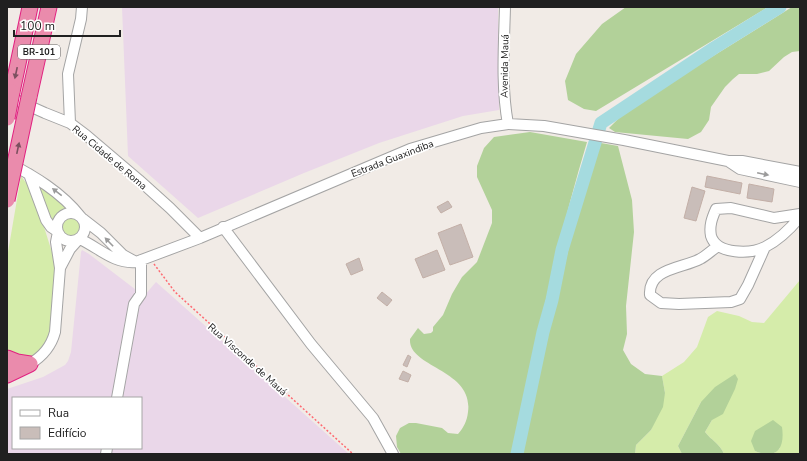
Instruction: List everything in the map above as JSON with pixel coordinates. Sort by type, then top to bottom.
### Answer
[{"type":"highway","name":"BR-101","points":[[7,118],[10,94],[30,7]]},
{"type":"highway","name":"BR-101","points":[[7,200],[49,7]]},
{"type":"highway","points":[[7,358],[17,362],[30,364]]},
{"type":"highway","points":[[7,375],[30,364]]},
{"type":"street","points":[[70,123],[68,74],[81,19],[82,7]]},
{"type":"street","name":"Avenida Mauá","points":[[505,7],[504,91],[508,124]]},
{"type":"street","name":"Rua Cidade de Roma","points":[[10,94],[70,123],[86,135],[170,208],[200,238]]},
{"type":"street","name":"Estrada Guaxindiba","points":[[142,260],[200,238],[410,149],[480,128],[508,124],[544,126],[603,136],[728,161],[742,160],[800,172]]},
{"type":"street","name":"Estrada Guaxindiba","points":[[728,161],[740,169],[800,182]]},
{"type":"street","points":[[7,162],[42,182],[61,196],[81,217],[123,255],[142,260]]},
{"type":"street","points":[[29,174],[46,220],[64,240],[69,242],[79,240],[93,245],[118,260],[127,263],[142,260]]},
{"type":"street","points":[[731,208],[774,218],[800,216],[789,231],[765,247],[743,252],[718,246],[713,240],[710,225],[716,209],[731,208]]},
{"type":"street","points":[[30,364],[46,352],[53,339],[56,326],[60,268],[56,242],[58,222],[63,215],[72,213],[81,217],[86,228],[79,240],[70,249],[60,268]]},
{"type":"street","points":[[223,227],[311,344],[373,418],[394,454]]},
{"type":"street","points":[[718,246],[700,259],[671,269],[655,278],[650,289],[650,295],[661,303],[679,304],[731,302],[740,299],[765,247]]},
{"type":"street","points":[[117,397],[134,304],[141,294],[142,260]]},
{"type":"path","name":"Rua Visconde de Mauá","points":[[142,260],[175,292],[353,454]]},
{"type":"shaded area","points":[[122,7],[498,7],[499,110],[463,116],[379,143],[198,218],[128,156]]},
{"type":"shaded area","points":[[82,250],[144,296],[156,282],[349,454],[7,454],[7,389],[43,377],[65,365],[71,352]]},
{"type":"green space","points":[[626,7],[768,7],[596,111],[584,109],[568,100],[565,81],[576,54],[602,24]]},
{"type":"green space","points":[[792,7],[800,7],[800,51],[792,52],[784,57],[769,71],[757,74],[739,74],[725,87],[711,107],[709,120],[701,132],[688,139],[615,132],[609,128],[623,112]]},
{"type":"green space","points":[[530,132],[587,142],[565,219],[512,454],[401,454],[397,447],[396,436],[400,428],[409,423],[442,428],[448,433],[458,434],[464,426],[468,412],[467,398],[461,387],[452,378],[419,357],[412,349],[410,339],[418,328],[424,334],[431,333],[433,331],[433,327],[443,315],[452,294],[462,277],[477,262],[492,223],[492,210],[477,177],[477,166],[484,148],[494,137]]},
{"type":"green space","points":[[601,143],[618,146],[632,200],[634,232],[626,306],[627,334],[623,350],[631,364],[645,374],[662,376],[665,393],[663,407],[651,430],[636,445],[635,454],[520,454],[547,335],[576,219]]},
{"type":"green space","points":[[21,176],[33,192],[56,265],[49,339],[41,350],[32,357],[20,357],[7,351],[7,258]]},
{"type":"green space","points":[[38,183],[71,208],[60,212],[52,221]]},
{"type":"green space","points":[[71,216],[79,220],[83,228],[79,236],[71,240],[63,236],[59,228],[63,220]]},
{"type":"green space","points":[[800,280],[800,454],[773,454],[780,448],[755,451],[763,454],[724,454],[705,432],[712,420],[701,402],[678,446],[682,454],[635,454],[636,445],[651,430],[665,393],[662,376],[684,362],[697,347],[708,317],[717,311],[739,316],[752,322],[764,323]]},
{"type":"green space","points":[[735,374],[738,379],[735,389],[723,414],[712,420],[705,432],[720,447],[724,454],[682,454],[678,446],[701,402],[715,387]]},
{"type":"green space","points":[[773,420],[782,427],[783,434],[781,446],[774,453],[769,454],[755,451],[751,441],[755,431]]},
{"type":"building","points":[[707,176],[742,183],[740,194],[705,187]]},
{"type":"building","points":[[749,184],[774,189],[772,202],[747,198]]},
{"type":"building","points":[[692,187],[705,191],[696,221],[684,218]]},
{"type":"building","points":[[448,201],[452,207],[441,213],[437,207]]},
{"type":"building","points":[[461,224],[473,257],[450,265],[438,233]]},
{"type":"building","points":[[437,250],[445,270],[423,278],[415,259]]},
{"type":"building","points":[[359,258],[363,270],[351,275],[346,264]]},
{"type":"building","points":[[382,292],[392,300],[387,306],[377,298]]},
{"type":"building","points":[[408,355],[411,357],[407,367],[403,365]]},
{"type":"building","points":[[403,371],[411,375],[408,382],[399,379]]},
{"type":"waterway","points":[[517,454],[562,250],[601,123],[714,48],[780,7]]}]
